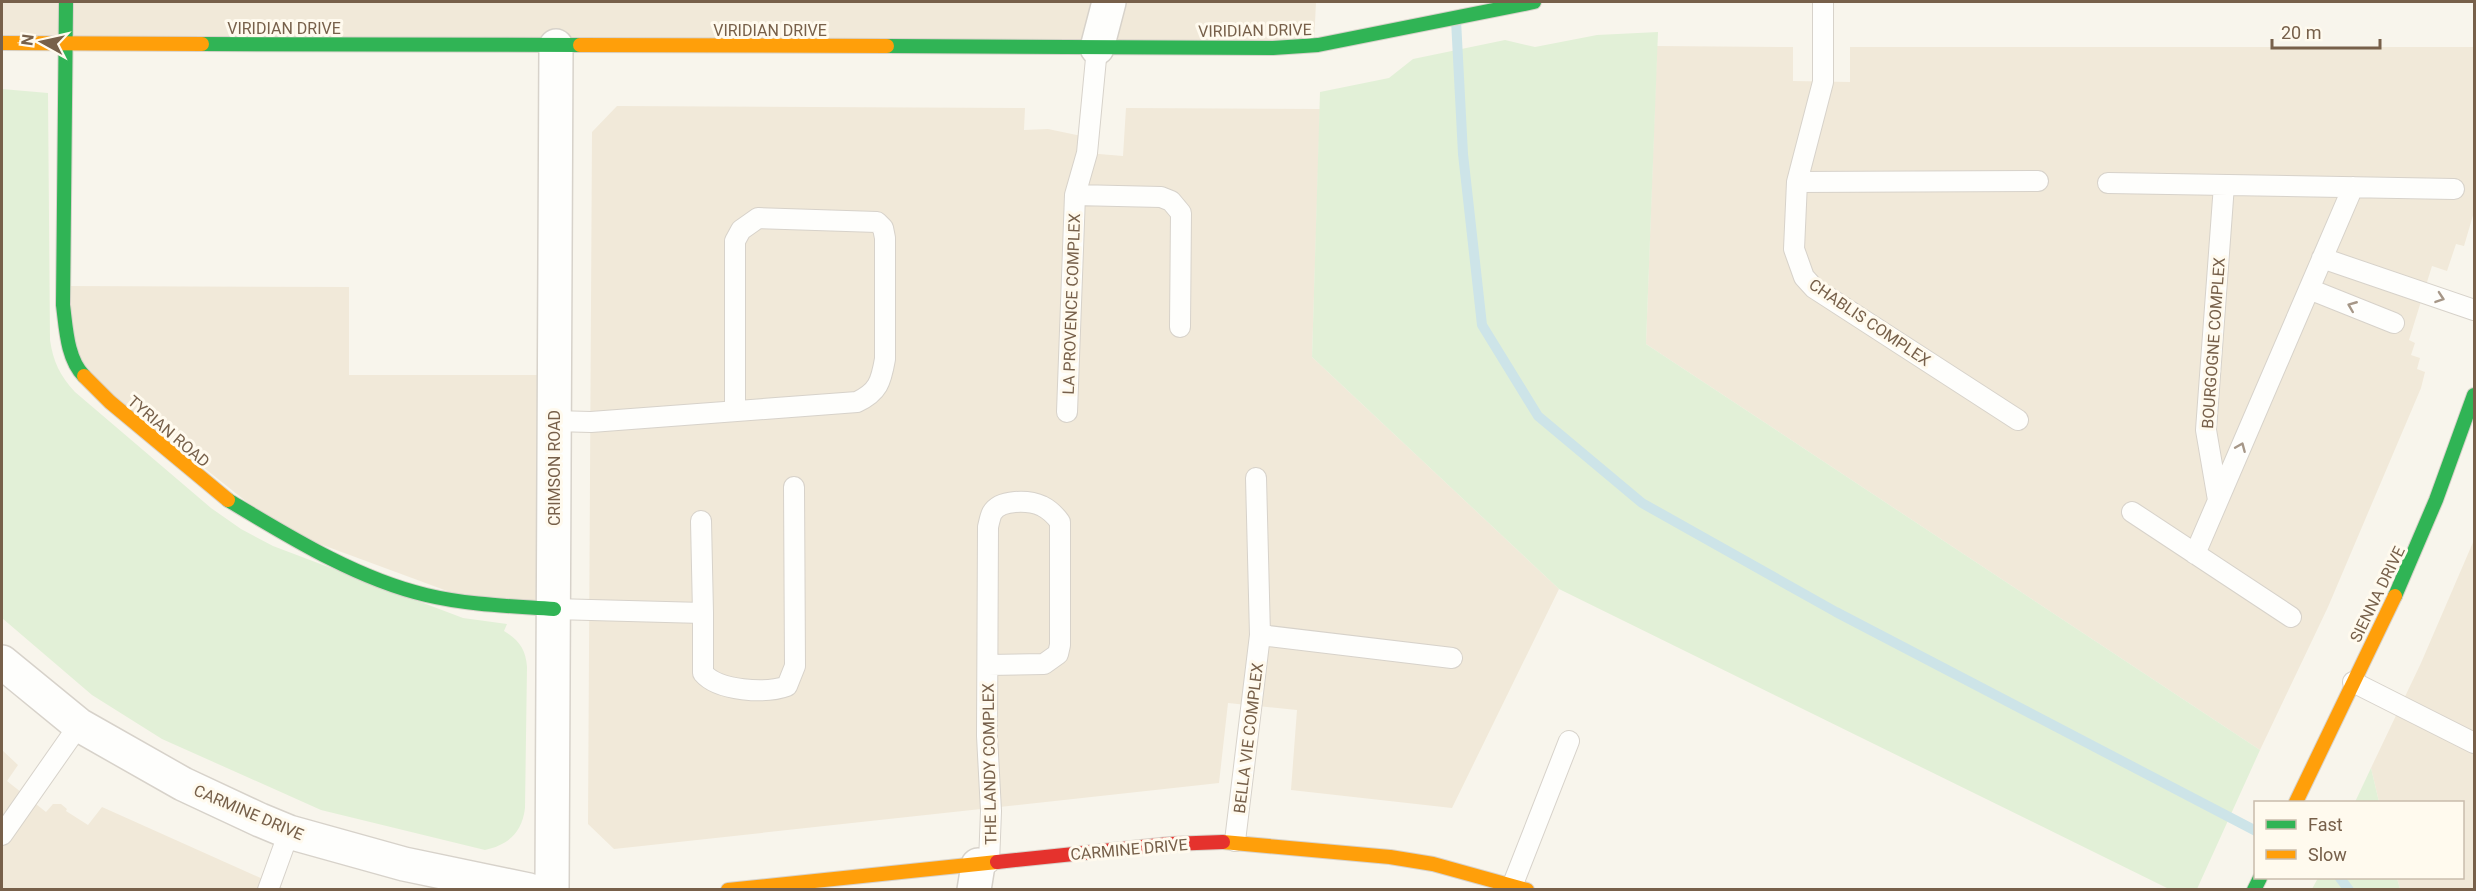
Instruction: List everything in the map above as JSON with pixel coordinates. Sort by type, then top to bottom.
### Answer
[{"type":"street","name":"TYRIAN ROAD","points":[[66,2],[63,305],[67,341],[79,371],[110,402],[222,497],[281,532],[365,574],[424,595],[486,605],[554,609]]},
{"type":"street","points":[[1097,48],[1109,2]]},
{"type":"street","name":"VIRIDIAN DRIVE","points":[[2,43],[1295,47],[1318,45],[1414,27],[1534,2]]},
{"type":"street","name":"CRIMSON ROAD","points":[[552,890],[556,46]]},
{"type":"street","name":"SIENNA DRIVE","points":[[2298,799],[2419,546],[2455,457],[2475,395]]},
{"type":"street","name":"CARMINE DRIVE","points":[[2,662],[80,725],[183,783],[289,832],[404,864],[529,890]]},
{"type":"street","name":"CARMINE DRIVE","points":[[728,890],[980,872],[1170,844],[1235,841],[1390,857],[1433,864],[1520,887]]},
{"type":"lane","name":"CHABLIS COMPLEX","points":[[1823,2],[1823,82],[1797,182],[1794,249],[1804,277],[1814,288],[2018,420]]},
{"type":"lane","name":"LA PROVENCE COMPLEX","points":[[1067,412],[1075,195],[1087,153],[1097,48]]},
{"type":"lane","points":[[1797,182],[2038,181]]},
{"type":"lane","points":[[2108,183],[2454,189]]},
{"type":"lane","name":"BOURGOGNE COMPLEX","points":[[2218,500],[2209,454],[2207,420],[2224,185]]},
{"type":"lane","points":[[2195,554],[2353,187]]},
{"type":"lane","name":"LA PROVENCE COMPLEX","points":[[1075,195],[1161,197],[1177,206],[1181,213],[1180,327]]},
{"type":"lane","points":[[554,421],[591,422],[857,402],[872,394],[882,377],[885,359],[885,238],[883,228],[877,222],[758,218],[741,230],[735,241],[735,410]]},
{"type":"lane","points":[[2322,258],[2475,310]]},
{"type":"lane","points":[[2309,289],[2394,323]]},
{"type":"lane","name":"BELLA VIE COMPLEX","points":[[1235,841],[1260,634],[1256,478]]},
{"type":"lane","points":[[701,521],[703,673],[708,679],[724,687],[777,690],[787,686],[795,666],[794,487]]},
{"type":"lane","name":"THE LANDY COMPLEX","points":[[980,872],[991,811],[987,736],[988,527],[992,513],[1009,502],[1040,504],[1052,512],[1060,522],[1060,645],[1058,654],[1044,664],[988,665]]},
{"type":"lane","points":[[2132,512],[2291,617]]},
{"type":"lane","points":[[554,609],[703,613]]},
{"type":"lane","points":[[1260,634],[1452,658]]},
{"type":"lane","points":[[2353,682],[2475,743]]},
{"type":"lane","points":[[2,835],[80,725]]},
{"type":"lane","points":[[1520,887],[1569,741]]},
{"type":"lane","points":[[268,890],[289,832]]},
{"type":"shaded area","points":[[2,2],[1316,2],[1314,44],[2,41]]},
{"type":"shaded area","points":[[1657,46],[1793,47],[1793,81],[1850,82],[1850,47],[2474,47],[2474,212],[2464,246],[2456,244],[2447,271],[2432,266],[2409,340],[2415,343],[2411,355],[2420,358],[2417,369],[2425,372],[2421,388],[2328,607],[2260,750],[1646,344]]},
{"type":"shaded area","points":[[617,106],[1025,108],[1024,130],[1048,129],[1091,138],[1087,153],[1123,156],[1126,108],[1320,109],[1312,357],[1559,589],[1452,808],[1291,790],[1297,710],[1228,703],[1219,783],[614,849],[588,824],[592,132]]},
{"type":"shaded area","points":[[65,286],[349,287],[349,375],[553,375],[552,607],[477,602],[282,530],[81,370]]},
{"type":"shaded area","points":[[2474,540],[2474,889],[2400,889],[2397,879],[2464,879],[2464,801],[2379,801],[2371,768],[2421,663]]},
{"type":"shaded area","points":[[2,750],[18,765],[7,781],[46,812],[53,804],[61,804],[67,809],[66,811],[88,825],[102,807],[285,889],[2,889]]},
{"type":"green space","points":[[1658,32],[1646,344],[2260,750],[2197,889],[2169,889],[1559,589],[1312,357],[1320,92],[1389,78],[1413,59],[1505,40],[1535,47],[1597,35]]},
{"type":"green space","points":[[2,89],[48,93],[50,340],[58,368],[75,392],[211,508],[241,529],[273,546],[463,618],[507,624],[504,631],[521,646],[527,667],[525,808],[517,831],[501,845],[485,850],[321,810],[162,739],[92,695],[2,618]]},
{"type":"green space","points":[[2371,768],[2379,801],[2355,801]]},
{"type":"green space","points":[[2317,879],[2397,879],[2400,889],[2312,889]]},
{"type":"waterway","points":[[1456,20],[1463,154],[1482,325],[1538,416],[1642,503],[1836,612],[2254,830]]},
{"type":"waterway","points":[[2341,879],[2349,890]]},
{"type":"traffic: fast","points":[[66,2],[63,305],[71,352],[78,369],[84,376]]},
{"type":"traffic: fast","points":[[887,46],[1273,48],[1318,45],[1534,2]]},
{"type":"traffic: fast","points":[[202,44],[580,45]]},
{"type":"traffic: fast","points":[[2395,596],[2436,500],[2474,395]]},
{"type":"traffic: fast","points":[[228,500],[324,555],[400,588],[458,601],[554,609]]},
{"type":"traffic: fast","points":[[2254,890],[2260,879]]},
{"type":"traffic: slow","points":[[2,43],[202,44]]},
{"type":"traffic: slow","points":[[580,45],[887,46]]},
{"type":"traffic: slow","points":[[84,376],[110,402],[228,500]]},
{"type":"traffic: slow","points":[[2296,801],[2395,596]]},
{"type":"traffic: slow","points":[[1223,842],[1390,857],[1433,864],[1527,890]]},
{"type":"traffic: slow","points":[[728,890],[997,862]]},
{"type":"traffic: jam","points":[[997,862],[1170,844],[1223,842]]}]
